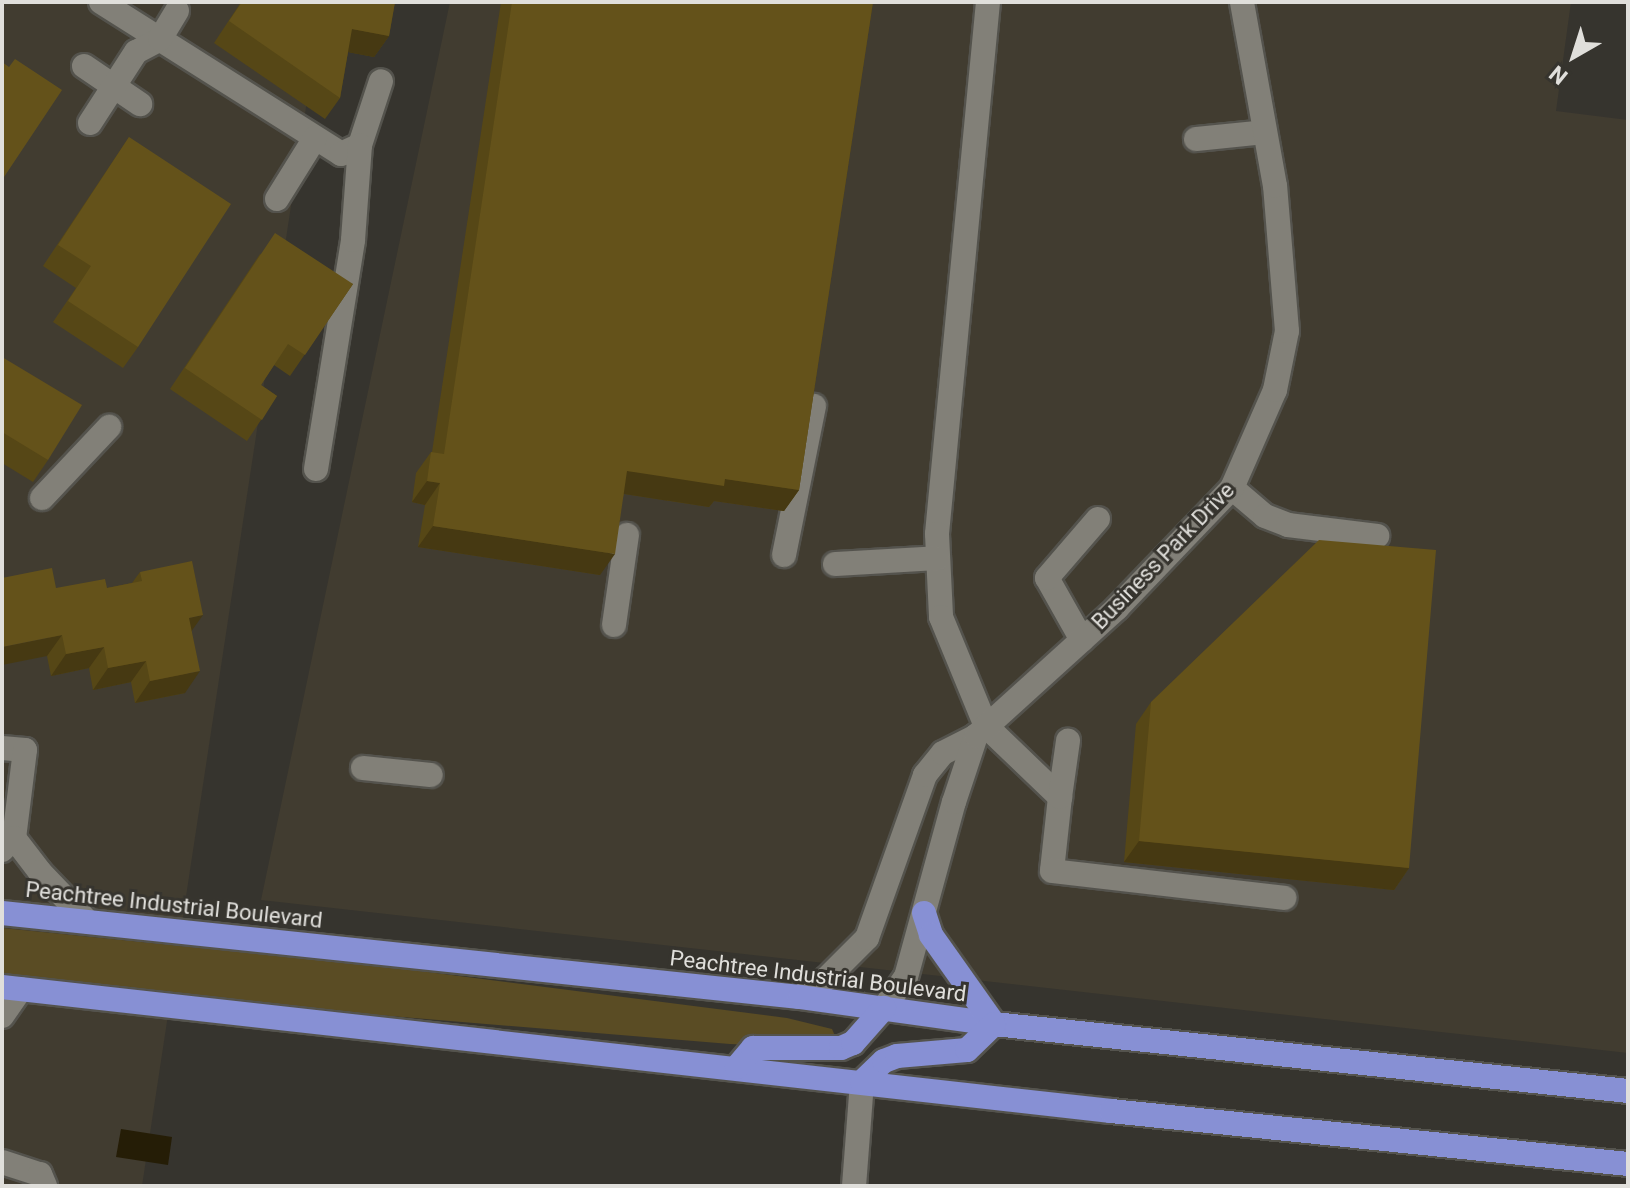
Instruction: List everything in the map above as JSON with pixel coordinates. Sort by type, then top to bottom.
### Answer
[{"type":"highway","name":"Peachtree Industrial Boulevard","points":[[2,913],[800,997],[994,1024],[1628,1091]]},
{"type":"highway","points":[[862,1082],[884,1061],[897,1056],[967,1050],[994,1024],[931,935],[924,913]]},
{"type":"highway","points":[[12,988],[1628,1164]]},
{"type":"highway","points":[[737,1067],[753,1048],[841,1048],[853,1043],[884,1008]]},
{"type":"street","points":[[988,2],[937,534],[941,617],[981,731],[1060,797]]},
{"type":"street","name":"Business Park Drive","points":[[884,1008],[906,977],[954,802],[981,731],[1117,608],[1232,488],[1275,390],[1287,331],[1275,186],[1242,2]]},
{"type":"street","points":[[113,5],[160,39],[341,154],[360,145]]},
{"type":"street","points":[[90,123],[136,52],[160,39],[177,11]]},
{"type":"street","points":[[84,66],[140,104]]},
{"type":"street","points":[[316,469],[353,240],[360,145],[381,81]]},
{"type":"street","points":[[1196,139],[1265,132]]},
{"type":"street","points":[[277,199],[315,138]]},
{"type":"street","points":[[784,555],[814,406]]},
{"type":"street","points":[[42,498],[109,427]]},
{"type":"street","points":[[1232,488],[1265,516],[1288,525],[1377,536]]},
{"type":"street","points":[[1082,640],[1047,578],[1098,519]]},
{"type":"street","points":[[614,625],[627,535]]},
{"type":"street","points":[[835,564],[938,558]]},
{"type":"street","points":[[800,997],[826,979],[867,938],[925,775],[943,753],[981,731]]},
{"type":"street","points":[[1068,741],[1052,871],[1284,898]]},
{"type":"street","points":[[2,748],[25,750],[8,844],[88,922]]},
{"type":"street","points":[[363,768],[431,775]]},
{"type":"street","points":[[2,1016],[12,988]]},
{"type":"street","points":[[854,1186],[862,1082]]},
{"type":"street","points":[[2,1162],[40,1174],[45,1186]]},
{"type":"shaded area","points":[[2,2],[322,2],[142,1186],[2,1186]]},
{"type":"shaded area","points":[[450,2],[1571,2],[1556,111],[1628,120],[1628,1053],[261,900]]},
{"type":"shaded area","points":[[2,928],[381,966],[787,1018],[832,1029],[836,1038],[819,1048],[730,1044],[329,1011],[2,974]]},
{"type":"shaded area","points":[[121,1129],[172,1137],[168,1165],[116,1157]]},
{"type":"building","points":[[242,2],[395,2],[389,36],[352,29],[340,98],[229,21]]},
{"type":"building","points":[[512,2],[873,2],[799,490],[725,479],[724,486],[627,471],[615,554],[433,526],[440,483],[427,481],[431,452],[444,454]]},
{"type":"building","points":[[15,59],[62,90],[2,180],[2,62],[9,67]]},
{"type":"building","points":[[129,137],[231,204],[138,347],[68,301],[91,266],[58,245]]},
{"type":"building","points":[[275,233],[353,284],[305,355],[288,344],[261,385],[277,396],[262,420],[185,368]]},
{"type":"building","points":[[2,357],[82,405],[48,460],[2,432]]},
{"type":"building","points":[[1319,540],[1436,550],[1409,868],[1139,841],[1151,702]]},
{"type":"building","points":[[192,561],[203,615],[189,618],[200,671],[150,681],[146,661],[108,668],[104,647],[66,654],[62,635],[2,647],[2,578],[52,568],[56,588],[105,579],[107,588],[142,581],[140,572]]}]
